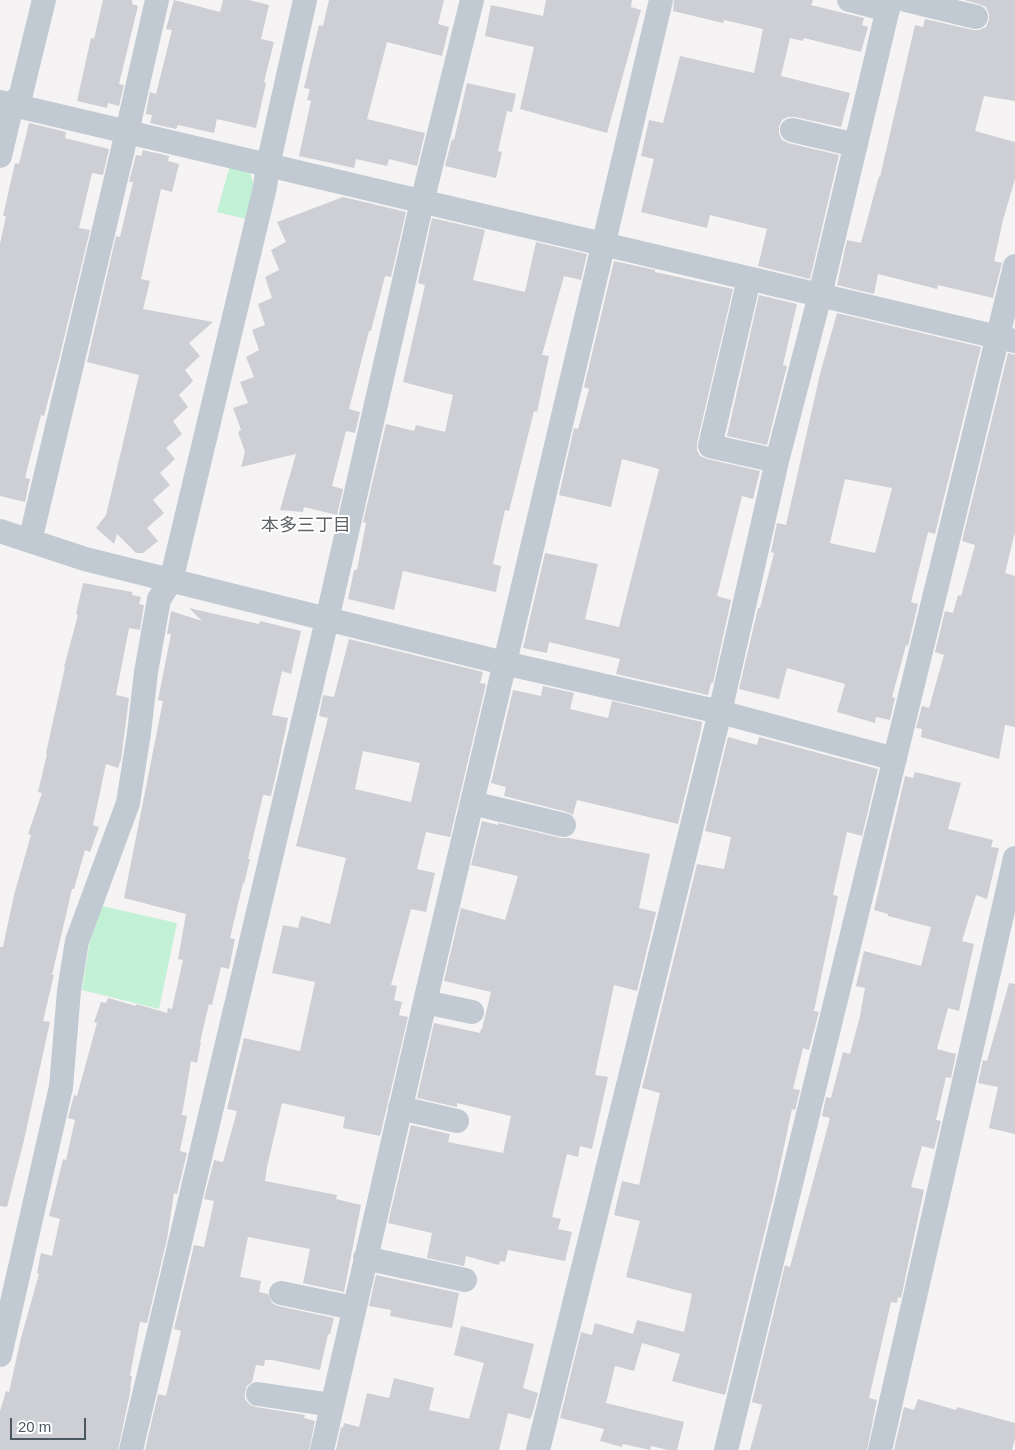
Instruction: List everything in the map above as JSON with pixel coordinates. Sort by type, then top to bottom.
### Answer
[{"type":"street","points":[[0,156],[6,104],[21,94],[44,0]]},
{"type":"street","points":[[30,541],[157,0]]},
{"type":"street","points":[[0,1355],[61,1086],[69,991],[77,941],[128,803],[158,600],[171,580],[265,187],[268,165],[305,0]]},
{"type":"street","points":[[131,1450],[327,620],[422,202],[472,0]]},
{"type":"street","points":[[322,1450],[353,1308],[661,0]]},
{"type":"street","points":[[849,0],[895,3],[976,17]]},
{"type":"street","points":[[538,1450],[720,712],[778,461],[856,145],[895,3]]},
{"type":"street","points":[[6,104],[1006,339]]},
{"type":"street","points":[[792,130],[856,145]]},
{"type":"street","points":[[726,1450],[895,759],[1006,339],[1015,266]]},
{"type":"street","points":[[749,279],[710,446],[778,461]]},
{"type":"street","points":[[0,531],[85,559],[504,663],[720,712],[895,759]]},
{"type":"street","points":[[472,803],[564,825]]},
{"type":"street","points":[[880,1450],[1015,858]]},
{"type":"street","points":[[425,1002],[472,1012]]},
{"type":"street","points":[[400,1108],[457,1121]]},
{"type":"street","points":[[365,1258],[465,1280]]},
{"type":"street","points":[[281,1293],[353,1308]]},
{"type":"street","points":[[258,1394],[332,1405]]},
{"type":"green space","points":[[230,165],[249,169],[254,185],[246,219],[217,212]]},
{"type":"green space","points":[[102,906],[177,923],[159,1009],[82,990],[90,940]]},
{"type":"building","points":[[103,0],[132,0],[132,4],[138,6],[119,84],[124,85],[119,106],[108,103],[107,108],[77,101],[91,38],[94,39]]},
{"type":"building","points":[[174,0],[220,12],[223,0],[249,0],[269,5],[261,39],[274,42],[264,82],[266,83],[256,128],[217,119],[214,133],[178,125],[176,129],[150,123],[152,115],[146,114],[146,112],[150,92],[156,94],[172,30],[166,29]]},
{"type":"building","points":[[329,0],[444,0],[438,24],[449,27],[442,56],[387,42],[367,119],[425,133],[417,166],[389,159],[387,166],[356,159],[354,168],[299,156],[311,101],[307,100],[310,89],[304,88],[319,25],[323,26]]},
{"type":"building","points":[[546,0],[632,0],[631,7],[641,10],[607,133],[520,109],[534,47],[485,36],[491,5],[543,16]]},
{"type":"building","points":[[674,0],[813,0],[811,5],[864,18],[862,25],[868,27],[861,52],[804,38],[803,41],[790,38],[781,76],[850,93],[841,127],[788,117],[782,120],[779,127],[779,134],[782,140],[788,143],[839,155],[810,279],[758,266],[767,229],[710,215],[707,228],[641,212],[654,159],[641,156],[649,120],[663,123],[680,56],[754,73],[763,29],[724,20],[723,23],[673,11]]},
{"type":"building","points":[[964,0],[1015,0],[1015,101],[984,96],[975,131],[1015,142],[1015,179],[994,261],[1002,263],[993,298],[938,285],[937,289],[878,274],[874,294],[837,285],[847,240],[861,243],[880,177],[915,25],[923,27],[925,19],[973,30],[986,27],[989,14],[986,7]]},
{"type":"building","points":[[467,83],[516,94],[512,112],[507,111],[498,151],[502,152],[496,178],[445,166],[452,139],[454,140]]},
{"type":"building","points":[[29,123],[66,132],[65,138],[109,149],[103,175],[92,173],[79,228],[90,230],[60,355],[44,416],[41,415],[25,478],[30,479],[25,502],[0,496],[0,244],[6,216],[3,216],[15,163],[19,164]]},
{"type":"building","points":[[143,150],[169,156],[168,161],[179,164],[172,192],[161,189],[141,279],[150,281],[143,309],[213,322],[189,343],[200,356],[185,370],[193,381],[179,395],[188,407],[173,421],[182,434],[166,448],[175,459],[160,473],[170,485],[153,500],[164,513],[147,528],[158,541],[143,553],[136,553],[117,534],[114,544],[96,528],[106,515],[139,375],[87,362],[116,236],[120,237],[133,182],[129,182],[136,155],[141,156]]},
{"type":"building","points":[[343,197],[406,212],[391,277],[385,276],[349,409],[360,412],[355,433],[346,431],[332,486],[343,489],[337,515],[304,507],[303,512],[280,510],[296,454],[241,467],[245,452],[238,432],[241,430],[233,408],[248,403],[240,382],[254,377],[246,357],[259,350],[252,330],[265,325],[258,304],[272,298],[265,277],[279,270],[271,250],[286,242],[277,222]]},
{"type":"building","points":[[432,218],[485,230],[473,280],[525,292],[536,242],[587,254],[581,280],[564,276],[542,355],[549,356],[537,412],[534,411],[509,511],[505,510],[493,564],[501,566],[496,592],[403,571],[394,610],[348,599],[354,570],[357,570],[366,523],[363,522],[386,424],[414,431],[416,425],[445,432],[453,395],[403,382],[425,285],[418,283]]},
{"type":"building","points":[[614,261],[733,289],[697,443],[697,450],[700,456],[707,459],[760,471],[753,499],[742,496],[717,596],[731,600],[713,683],[711,683],[708,695],[616,674],[620,659],[549,642],[547,653],[523,648],[545,553],[598,564],[585,619],[619,627],[659,469],[622,459],[611,507],[559,495],[574,428],[578,429],[589,389],[584,387]]},
{"type":"building","points":[[759,295],[797,304],[783,365],[787,366],[767,445],[727,436]]},
{"type":"building","points":[[837,313],[981,347],[935,534],[928,532],[911,602],[918,604],[908,646],[906,645],[892,697],[895,698],[890,720],[876,717],[875,723],[837,712],[845,684],[787,668],[779,699],[739,689],[758,608],[760,608],[774,553],[771,552],[777,523],[786,525],[820,374]],"holes":[[[845,479],[892,488],[875,553],[830,543]]]},
{"type":"building","points":[[1008,353],[1015,355],[1015,532],[1005,573],[1015,576],[1015,727],[1005,725],[999,759],[921,737],[922,729],[916,728],[922,706],[929,708],[944,655],[935,652],[945,611],[953,613],[958,595],[961,596],[975,545],[962,541]]},
{"type":"building","points":[[83,583],[132,592],[132,595],[141,597],[139,604],[144,605],[140,630],[129,628],[116,695],[129,698],[121,760],[118,768],[106,764],[93,825],[99,827],[90,852],[85,850],[74,889],[72,889],[43,1021],[50,1022],[7,1207],[0,1206],[0,947],[3,947],[14,895],[31,835],[28,834],[42,793],[38,792],[64,667],[78,615],[76,614]]},
{"type":"building","points":[[189,608],[259,624],[260,621],[301,631],[291,674],[282,671],[272,715],[288,718],[278,766],[271,796],[263,795],[248,859],[250,859],[230,938],[235,939],[229,969],[221,967],[212,1005],[209,1004],[197,1063],[191,1061],[182,1115],[187,1116],[180,1151],[187,1153],[177,1194],[174,1193],[167,1239],[147,1323],[140,1322],[130,1376],[132,1376],[131,1388],[118,1450],[0,1450],[0,1411],[6,1391],[9,1392],[21,1338],[39,1274],[37,1273],[41,1253],[52,1256],[60,1219],[49,1216],[63,1159],[66,1160],[75,1120],[68,1118],[74,1095],[77,1096],[97,1023],[94,1022],[101,1002],[106,1003],[108,998],[167,1013],[168,1008],[172,1009],[183,960],[178,959],[186,914],[124,898],[163,701],[158,700],[171,634],[167,634],[171,611],[202,621]]},
{"type":"building","points":[[349,639],[483,672],[480,683],[486,684],[450,837],[426,832],[417,869],[435,873],[426,912],[411,909],[391,985],[397,986],[394,1000],[402,1002],[399,1015],[408,1017],[380,1136],[343,1128],[345,1117],[282,1103],[267,1167],[265,1181],[337,1195],[336,1199],[361,1205],[344,1292],[303,1283],[310,1249],[248,1237],[240,1277],[261,1281],[259,1292],[268,1294],[272,1303],[278,1306],[334,1318],[330,1334],[328,1334],[320,1370],[265,1360],[264,1366],[256,1365],[252,1382],[247,1386],[245,1392],[245,1399],[250,1405],[305,1415],[304,1418],[315,1421],[309,1450],[145,1450],[158,1394],[166,1396],[181,1331],[174,1329],[194,1245],[204,1247],[214,1201],[204,1199],[214,1160],[223,1162],[237,1111],[227,1109],[244,1038],[300,1051],[315,982],[272,973],[283,925],[298,928],[301,916],[330,924],[346,858],[296,846],[328,718],[319,716],[323,695],[334,697]],"holes":[[[363,751],[420,763],[411,802],[355,789]]]},
{"type":"building","points":[[543,686],[574,693],[570,709],[608,718],[612,701],[702,722],[678,824],[577,800],[573,815],[504,796],[506,787],[491,783],[513,690],[541,696]]},
{"type":"building","points":[[728,737],[757,745],[759,737],[878,769],[862,836],[847,832],[833,895],[838,896],[814,1011],[819,1012],[809,1050],[803,1048],[793,1089],[800,1090],[795,1110],[792,1109],[773,1198],[725,1395],[672,1381],[680,1354],[642,1343],[634,1371],[615,1366],[606,1403],[684,1422],[677,1450],[651,1446],[650,1450],[623,1444],[622,1447],[600,1441],[604,1429],[560,1418],[581,1332],[592,1335],[595,1323],[633,1334],[637,1320],[684,1332],[692,1294],[626,1277],[640,1221],[614,1215],[622,1181],[639,1185],[660,1093],[642,1088],[697,864],[724,869],[731,837],[705,831]]},
{"type":"building","points":[[915,772],[961,783],[948,829],[993,840],[991,847],[999,848],[987,899],[976,895],[962,941],[974,944],[959,1011],[948,1008],[937,1049],[956,1054],[951,1078],[946,1077],[936,1120],[941,1121],[934,1149],[922,1146],[911,1187],[924,1190],[901,1298],[898,1297],[897,1303],[891,1302],[869,1398],[877,1400],[867,1450],[750,1450],[762,1405],[752,1402],[785,1265],[790,1267],[830,1118],[822,1116],[826,1097],[831,1098],[843,1052],[850,1054],[860,1016],[865,988],[856,986],[864,951],[921,966],[931,927],[888,916],[888,914],[874,910],[905,776],[913,778]]},
{"type":"building","points":[[482,821],[650,854],[639,908],[656,912],[637,991],[614,985],[595,1075],[608,1077],[592,1149],[580,1146],[578,1157],[567,1154],[552,1217],[561,1219],[558,1229],[572,1232],[565,1261],[508,1250],[505,1262],[500,1261],[499,1265],[466,1256],[464,1266],[427,1258],[432,1233],[388,1223],[411,1125],[450,1134],[448,1142],[503,1153],[511,1116],[457,1103],[457,1107],[417,1098],[434,1023],[480,1033],[491,992],[444,981],[461,908],[505,920],[518,876],[471,865]]},
{"type":"building","points":[[1009,983],[1015,984],[1015,1134],[989,1128],[998,1087],[978,1083],[983,1060],[987,1061]]},
{"type":"building","points":[[376,1275],[459,1293],[452,1328],[390,1316],[391,1310],[369,1306]]},
{"type":"building","points":[[461,1326],[534,1344],[523,1388],[538,1393],[533,1412],[530,1419],[508,1413],[499,1450],[336,1450],[341,1427],[343,1428],[344,1423],[359,1427],[367,1393],[389,1398],[394,1378],[434,1388],[429,1410],[469,1419],[484,1363],[454,1355]]},
{"type":"building","points":[[918,1399],[956,1410],[957,1407],[1015,1423],[1015,1438],[1012,1450],[894,1450],[904,1407],[914,1410]]},
{"type":"district","name":"本多三丁目","points":[[306,526]]}]
